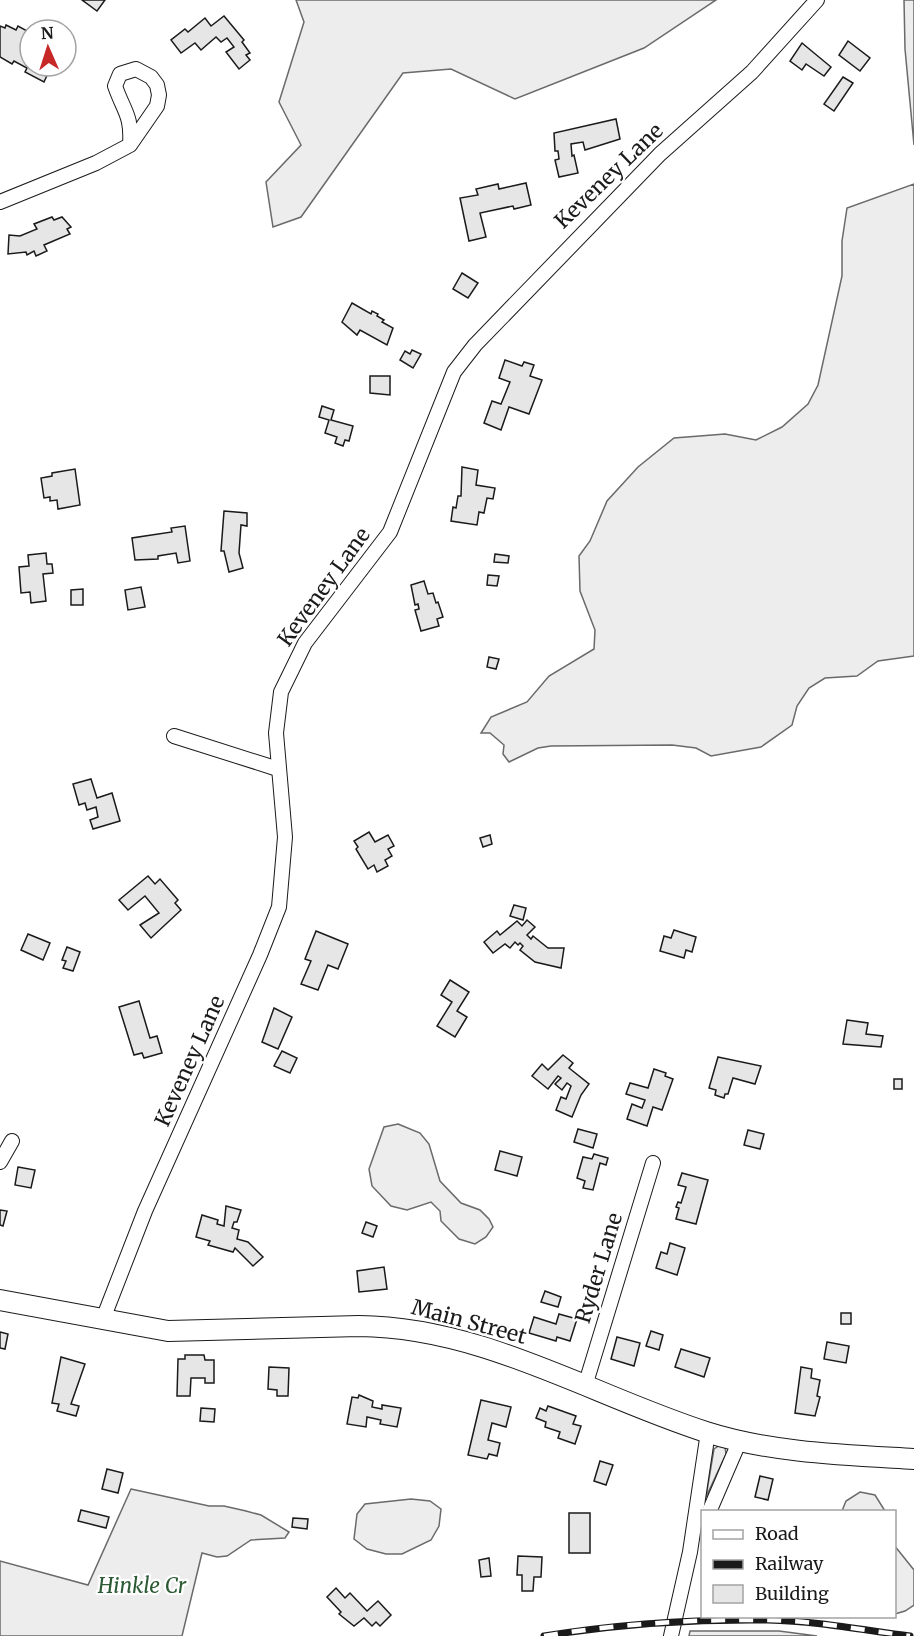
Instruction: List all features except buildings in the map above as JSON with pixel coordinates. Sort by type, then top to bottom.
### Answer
[{"type":"main road","name":"Main Street","points":[[0,1300],[168,1331],[389,1326],[453,1337],[511,1356],[708,1432],[796,1449],[914,1459]]},
{"type":"street","name":"Keveney Lane","points":[[103,1319],[145,1211],[256,966],[279,907],[285,837],[278,769],[278,710],[293,665],[323,618],[390,532],[454,372],[480,339],[570,244],[660,154],[752,72],[816,0]]},
{"type":"street","points":[[0,202],[96,163],[130,145],[157,106],[159,95],[151,77],[136,69],[120,74],[115,86],[119,99],[128,111],[131,127],[130,145]]},
{"type":"street","points":[[174,735],[278,769]]},
{"type":"street","points":[[0,1162],[12,1141]]},
{"type":"street","name":"Ryder Lane","points":[[585,1386],[653,1163]]},
{"type":"street","points":[[671,1636],[690,1552],[708,1432]]},
{"type":"street","points":[[710,1510],[740,1440]]},
{"type":"street","points":[[690,1552],[701,1527]]},
{"type":"shaded area","points":[[296,0],[716,0],[644,48],[515,99],[451,69],[403,73],[301,217],[273,227],[266,182],[301,145],[279,102],[304,22]]},
{"type":"shaded area","points":[[904,0],[914,0],[914,145],[905,49]]},
{"type":"shaded area","points":[[914,184],[914,656],[878,661],[857,676],[825,678],[809,688],[797,706],[792,725],[761,747],[711,756],[696,748],[672,745],[551,746],[538,748],[509,762],[503,754],[504,745],[490,733],[481,733],[491,717],[527,702],[549,676],[594,649],[595,630],[580,591],[579,556],[590,541],[607,501],[638,467],[674,438],[725,434],[756,440],[782,427],[808,404],[818,385],[842,276],[842,241],[847,208]]},
{"type":"shaded area","points":[[398,1124],[420,1133],[429,1144],[440,1181],[461,1203],[480,1210],[489,1219],[493,1227],[486,1237],[475,1244],[459,1239],[441,1221],[440,1211],[431,1202],[407,1210],[391,1206],[372,1186],[369,1169],[384,1127]]},
{"type":"shaded area","points":[[720,1445],[725,1447],[726,1454],[706,1497],[714,1449]]},
{"type":"shaded area","name":"Hinkle Cr","points":[[131,1489],[261,1515],[289,1532],[285,1538],[251,1540],[227,1556],[217,1557],[202,1553],[182,1636],[0,1636],[0,1561],[88,1585]]},
{"type":"shaded area","points":[[860,1492],[875,1495],[884,1510],[842,1510],[846,1501]]},
{"type":"shaded area","points":[[411,1499],[430,1501],[441,1509],[439,1526],[431,1540],[402,1554],[386,1554],[367,1549],[354,1539],[357,1514],[365,1504]]},
{"type":"shaded area","points":[[896,1548],[914,1570],[914,1605],[896,1614]]},
{"type":"shaded area","points":[[690,1631],[779,1631],[817,1636],[689,1636]]},
{"type":"railway","points":[[544,1636],[628,1625],[740,1620],[804,1622],[910,1636]]}]
